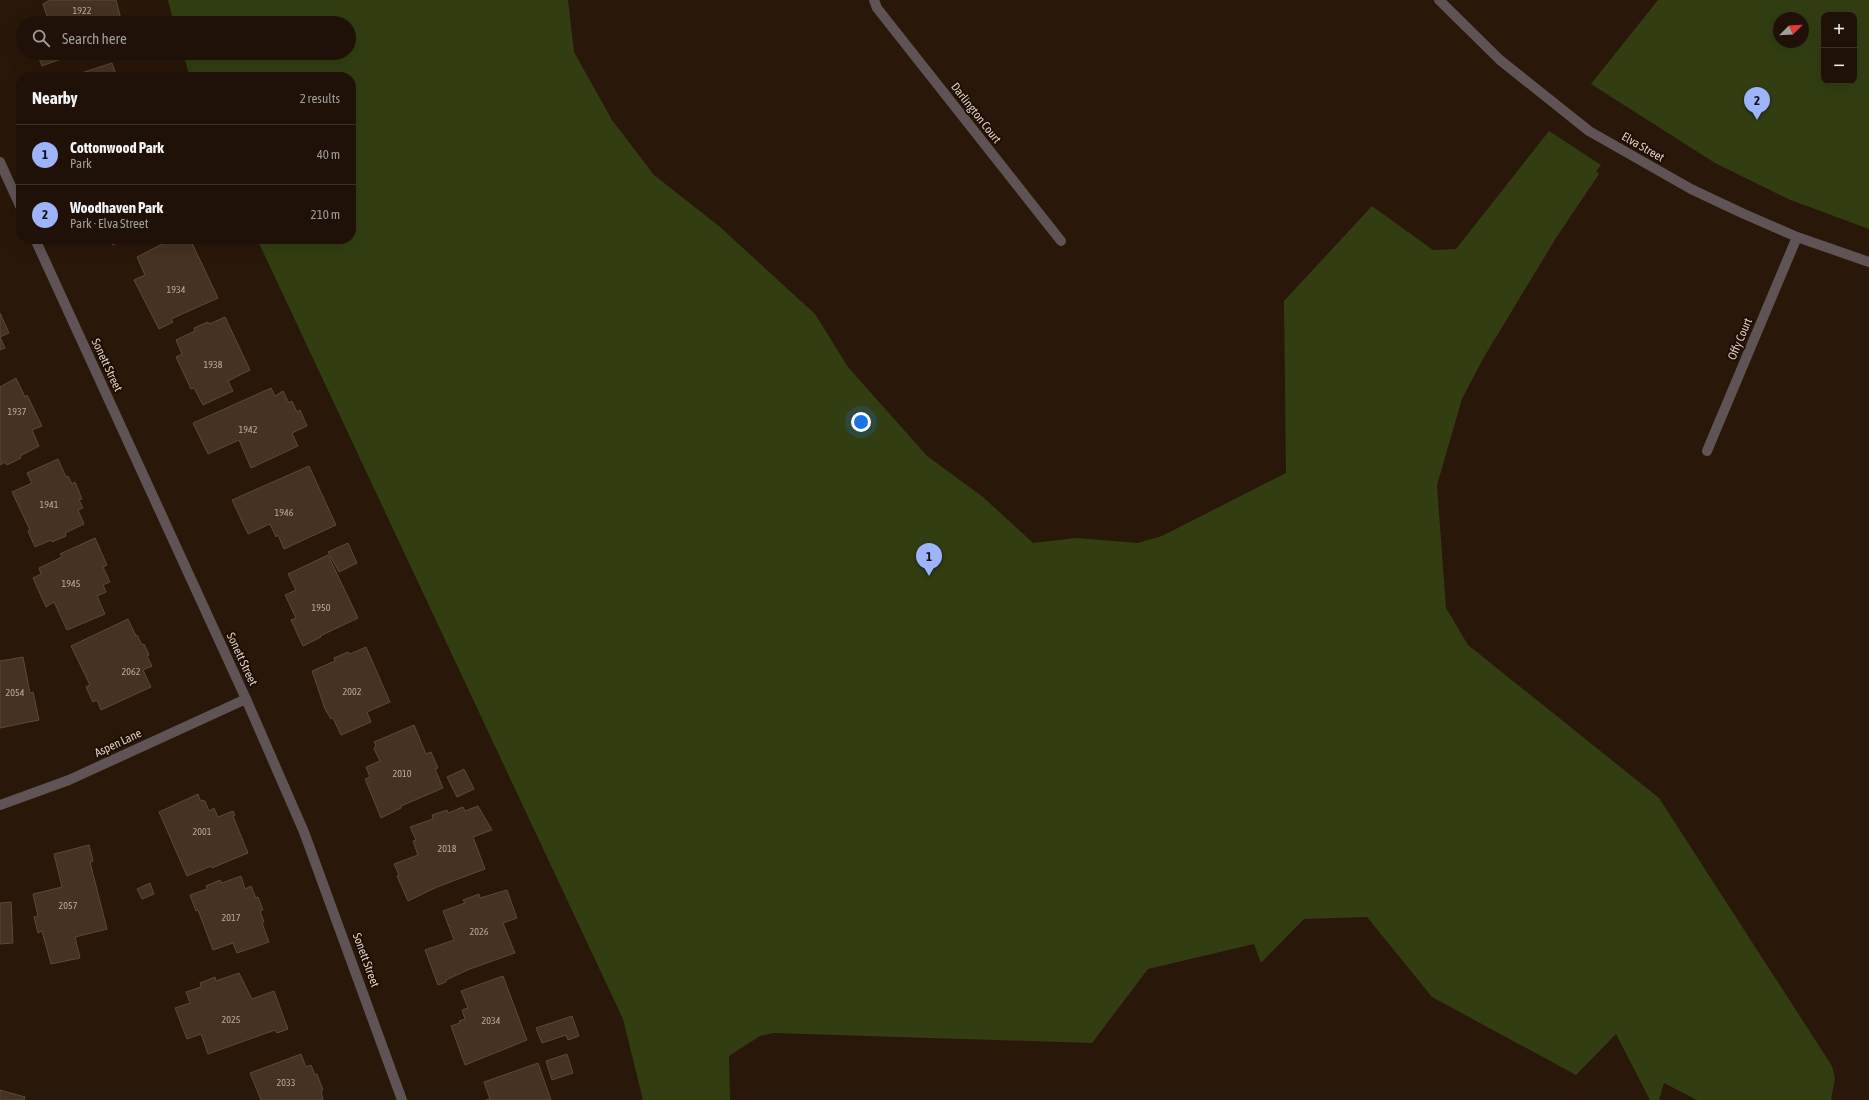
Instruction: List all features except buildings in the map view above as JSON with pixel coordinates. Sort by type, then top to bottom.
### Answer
[{"type":"street","name":"Darlington Court","points":[[874,0],[877,8],[1061,241]]},
{"type":"street","name":"Elva Street","points":[[1439,0],[1500,60],[1589,131],[1691,189],[1797,237],[1869,262]]},
{"type":"street","points":[[0,162],[16,197]]},
{"type":"street","name":"Offy Court","points":[[1707,451],[1797,237]]},
{"type":"street","name":"Sonett Street","points":[[37,244],[246,699],[307,839],[402,1100]]},
{"type":"street","name":"Aspen Lane","points":[[0,805],[69,780],[246,699]]},
{"type":"green space","points":[[168,0],[568,0],[574,52],[612,120],[654,175],[720,227],[815,314],[848,367],[927,456],[983,497],[1033,543],[1076,538],[1138,543],[1162,536],[1286,473],[1284,301],[1372,206],[1433,250],[1456,249],[1549,131],[1601,165],[1596,171],[1599,174],[1556,238],[1484,357],[1462,399],[1437,485],[1446,608],[1468,645],[1659,798],[1832,1066],[1835,1078],[1831,1100],[1697,1100],[1664,1083],[1659,1100],[1650,1100],[1616,1034],[1576,1075],[1432,997],[1367,917],[1304,919],[1261,963],[1254,944],[1148,969],[1092,1043],[773,1033],[760,1036],[729,1056],[730,1100],[643,1100],[623,1019],[259,244],[356,244],[356,72],[189,72],[185,60],[356,60],[356,16],[172,16]]},
{"type":"green space","points":[[1658,0],[1869,0],[1869,229],[1788,199],[1715,163],[1591,84]]},
{"type":"place","name":"Woodhaven Park","points":[[1757,120]]},
{"type":"place","name":"Cottonwood Park","points":[[929,576]]}]
